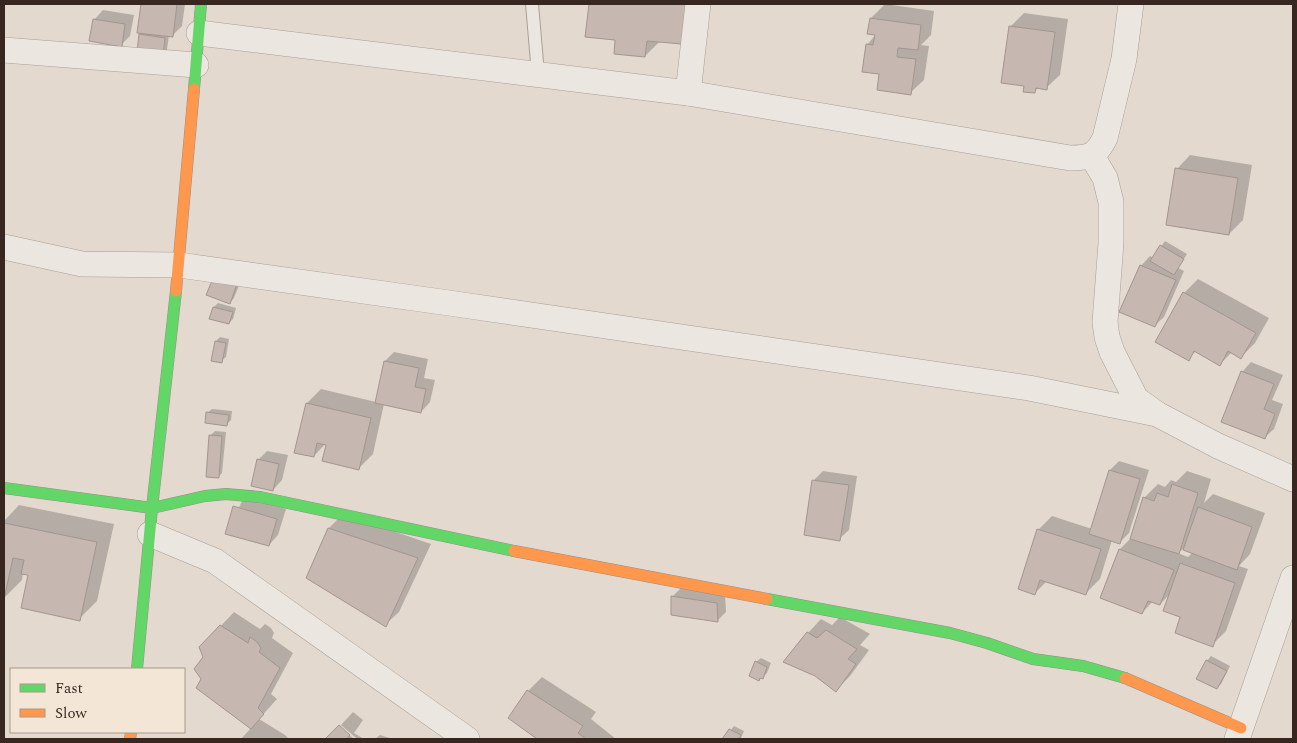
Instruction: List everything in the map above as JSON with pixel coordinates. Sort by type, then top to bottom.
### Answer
[{"type":"street","points":[[137,668],[152,508],[179,265],[201,4]]},
{"type":"street","points":[[688,93],[698,4]]},
{"type":"street","points":[[198,33],[688,93],[1070,158],[1092,156],[1100,149],[1124,59],[1131,4]]},
{"type":"street","points":[[4,50],[196,65]]},
{"type":"street","points":[[1092,156],[1104,178],[1111,202],[1111,243],[1105,322],[1107,338],[1136,399],[1157,414],[1218,446],[1293,479]]},
{"type":"street","points":[[4,247],[82,264],[179,265],[1029,388],[1157,414]]},
{"type":"street","points":[[4,488],[152,508],[205,496],[226,494],[260,497],[546,558],[950,633],[1032,659],[1083,666],[1120,676],[1239,734],[1293,578]]},
{"type":"street","points":[[150,534],[196,552],[215,562],[467,739]]},
{"type":"lane","points":[[532,4],[538,74]]},
{"type":"building","points":[[141,4],[177,4],[173,37],[137,33]]},
{"type":"building","points":[[589,4],[686,4],[682,44],[647,41],[645,57],[614,54],[615,40],[585,37]]},
{"type":"building","points":[[870,18],[921,25],[918,50],[898,48],[897,57],[916,59],[911,95],[877,90],[879,74],[862,72],[866,44],[873,45],[875,35],[867,34]]},
{"type":"building","points":[[93,19],[125,24],[122,47],[89,41]]},
{"type":"building","points":[[1009,26],[1055,32],[1047,90],[1036,88],[1035,93],[1023,92],[1024,86],[1001,83]]},
{"type":"building","points":[[139,34],[165,38],[163,56],[137,52]]},
{"type":"building","points":[[1175,168],[1238,178],[1229,235],[1166,225]]},
{"type":"building","points":[[1160,245],[1184,259],[1174,275],[1150,261]]},
{"type":"building","points":[[1140,265],[1176,280],[1155,327],[1119,312]]},
{"type":"building","points":[[214,276],[237,284],[230,304],[206,295]]},
{"type":"building","points":[[1183,292],[1256,333],[1241,359],[1228,351],[1220,366],[1194,351],[1189,361],[1155,342]]},
{"type":"building","points":[[213,307],[233,312],[229,324],[209,319]]},
{"type":"building","points":[[215,341],[226,343],[222,363],[211,361]]},
{"type":"building","points":[[384,361],[419,368],[415,387],[426,389],[421,413],[375,403]]},
{"type":"building","points":[[1241,371],[1274,384],[1264,409],[1275,414],[1265,439],[1221,422]]},
{"type":"building","points":[[306,403],[371,418],[359,470],[322,461],[326,445],[317,443],[314,457],[294,453]]},
{"type":"building","points":[[206,412],[229,415],[227,426],[205,423]]},
{"type":"building","points":[[209,435],[222,436],[219,478],[206,477]]},
{"type":"building","points":[[257,459],[279,464],[273,491],[251,486]]},
{"type":"building","points":[[1109,470],[1140,479],[1120,544],[1089,534]]},
{"type":"building","points":[[812,480],[849,485],[840,541],[804,535]]},
{"type":"building","points":[[1172,484],[1198,493],[1179,554],[1130,539],[1143,497],[1154,501],[1157,493],[1168,497]]},
{"type":"building","points":[[233,506],[277,519],[269,546],[225,534]]},
{"type":"building","points":[[1198,507],[1252,527],[1237,570],[1183,550]]},
{"type":"building","points":[[4,523],[97,542],[80,621],[21,608],[28,575],[21,574],[24,560],[13,558],[4,599]]},
{"type":"building","points":[[328,528],[418,558],[386,627],[306,578]]},
{"type":"building","points":[[1037,529],[1101,549],[1086,595],[1040,580],[1035,595],[1018,589]]},
{"type":"building","points":[[1119,549],[1174,570],[1160,605],[1148,601],[1142,614],[1100,598]]},
{"type":"building","points":[[1180,563],[1235,583],[1213,647],[1175,633],[1180,617],[1163,611]]},
{"type":"building","points":[[671,596],[717,603],[718,622],[671,615]]},
{"type":"building","points":[[220,625],[248,643],[250,637],[257,642],[261,648],[259,652],[280,668],[258,708],[264,714],[251,729],[196,688],[201,679],[194,669],[203,657],[199,647]]},
{"type":"building","points":[[826,630],[857,649],[848,659],[856,664],[836,692],[815,676],[783,662],[807,632],[817,638]]},
{"type":"building","points":[[1206,660],[1227,671],[1217,689],[1196,679]]},
{"type":"building","points":[[755,661],[767,667],[763,679],[760,678],[759,681],[749,676]]},
{"type":"building","points":[[527,690],[583,726],[578,733],[586,739],[537,739],[508,718]]},
{"type":"building","points":[[339,725],[350,735],[347,739],[325,739]]},
{"type":"building","points":[[729,729],[741,735],[739,739],[722,739]]},
{"type":"traffic: fast","points":[[194,89],[201,4]]},
{"type":"traffic: fast","points":[[137,668],[152,508],[176,291]]},
{"type":"traffic: fast","points":[[4,488],[152,508],[205,496],[226,494],[260,497],[514,551]]},
{"type":"traffic: fast","points":[[767,599],[950,633],[987,643],[1033,659],[1083,666],[1125,678]]},
{"type":"traffic: slow","points":[[176,291],[194,89]]},
{"type":"traffic: slow","points":[[514,551],[767,599]]},
{"type":"traffic: slow","points":[[1125,678],[1241,728]]},
{"type":"traffic: slow","points":[[130,739],[131,733]]}]
